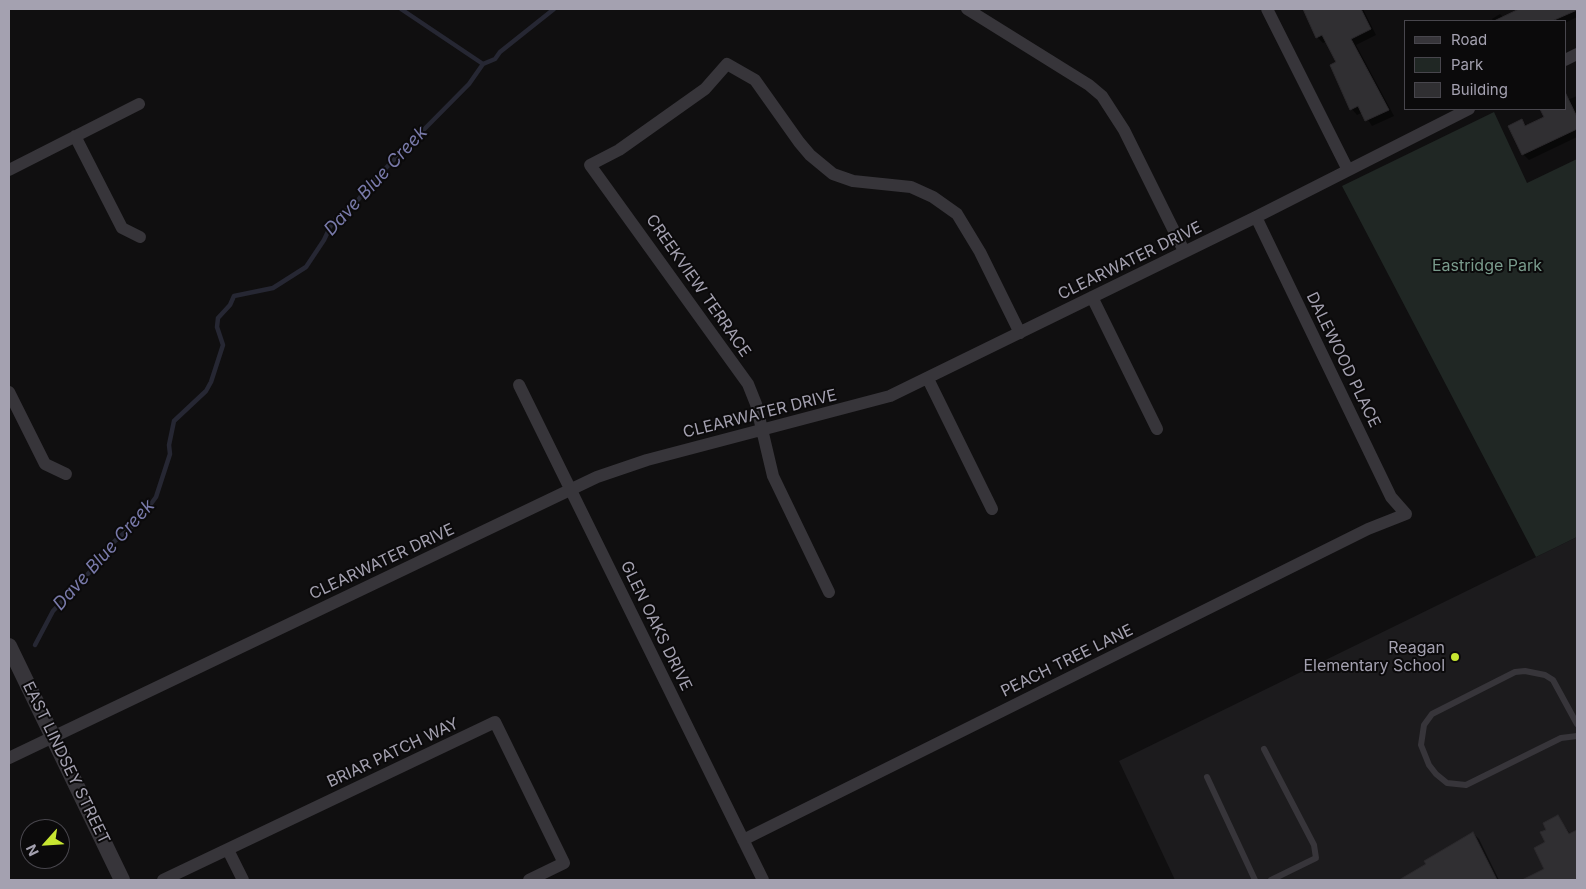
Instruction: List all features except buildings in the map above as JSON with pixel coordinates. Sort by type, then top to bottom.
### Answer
[{"type":"street","points":[[967,9],[1089,85],[1102,96],[1124,130],[1184,251]]},
{"type":"street","points":[[1268,9],[1348,170]]},
{"type":"street","name":"CREEKVIEW TERRACE","points":[[829,592],[779,490],[767,458],[756,404],[748,384],[590,165],[619,150],[705,89],[727,64],[755,80],[805,148],[832,174],[853,181],[910,187],[933,197],[956,214],[980,252],[1020,333]]},
{"type":"street","points":[[9,170],[138,104]]},
{"type":"street","name":"CLEARWATER DRIVE","points":[[9,758],[571,489],[622,467],[876,401],[928,379],[1256,217],[1467,110]]},
{"type":"street","points":[[76,136],[122,228],[140,237]]},
{"type":"street","name":"DALEWOOD PLACE","points":[[1256,217],[1391,497],[1406,514]]},
{"type":"street","points":[[1092,297],[1157,429]]},
{"type":"street","points":[[928,379],[992,509]]},
{"type":"street","name":"GLEN OAKS DRIVE","points":[[519,386],[763,880]]},
{"type":"street","points":[[9,392],[44,464],[66,474]]},
{"type":"street","name":"PEACH TREE LANE","points":[[743,840],[1368,530],[1406,514]]},
{"type":"street","name":"EAST LINDSEY STREET","points":[[9,646],[122,880]]},
{"type":"street","name":"BRIAR PATCH WAY","points":[[163,880],[495,722],[564,863],[529,880]]},
{"type":"street","points":[[228,850],[243,880]]},
{"type":"lane","points":[[1577,724],[1554,680],[1545,675],[1525,671],[1515,672],[1440,709],[1424,726],[1421,745],[1429,765],[1436,774],[1446,782],[1466,785],[1561,738],[1577,736]]},
{"type":"lane","points":[[1264,749],[1314,845],[1316,858],[1271,880]]},
{"type":"lane","points":[[1206,776],[1255,880]]},
{"type":"shaded area","name":"Reagan Elementary School","points":[[1577,537],[1577,880],[1175,880],[1119,761]]},
{"type":"green space","name":"Eastridge Park","points":[[1494,112],[1527,183],[1577,159],[1577,537],[1536,557],[1342,186]]},
{"type":"waterway","points":[[401,9],[483,64]]},
{"type":"waterway","name":"Dave Blue Creek","points":[[35,645],[53,611],[102,559],[108,547],[139,520],[156,497],[170,454],[169,445],[174,421],[206,391],[211,382],[223,345],[217,327],[218,318],[230,305],[234,296],[273,288],[306,267],[324,240],[332,223],[358,200],[370,184],[469,84],[483,64],[495,59],[500,52],[554,9]]},
{"type":"place","name":"Reagan Elementary School","points":[[1455,657]]}]
